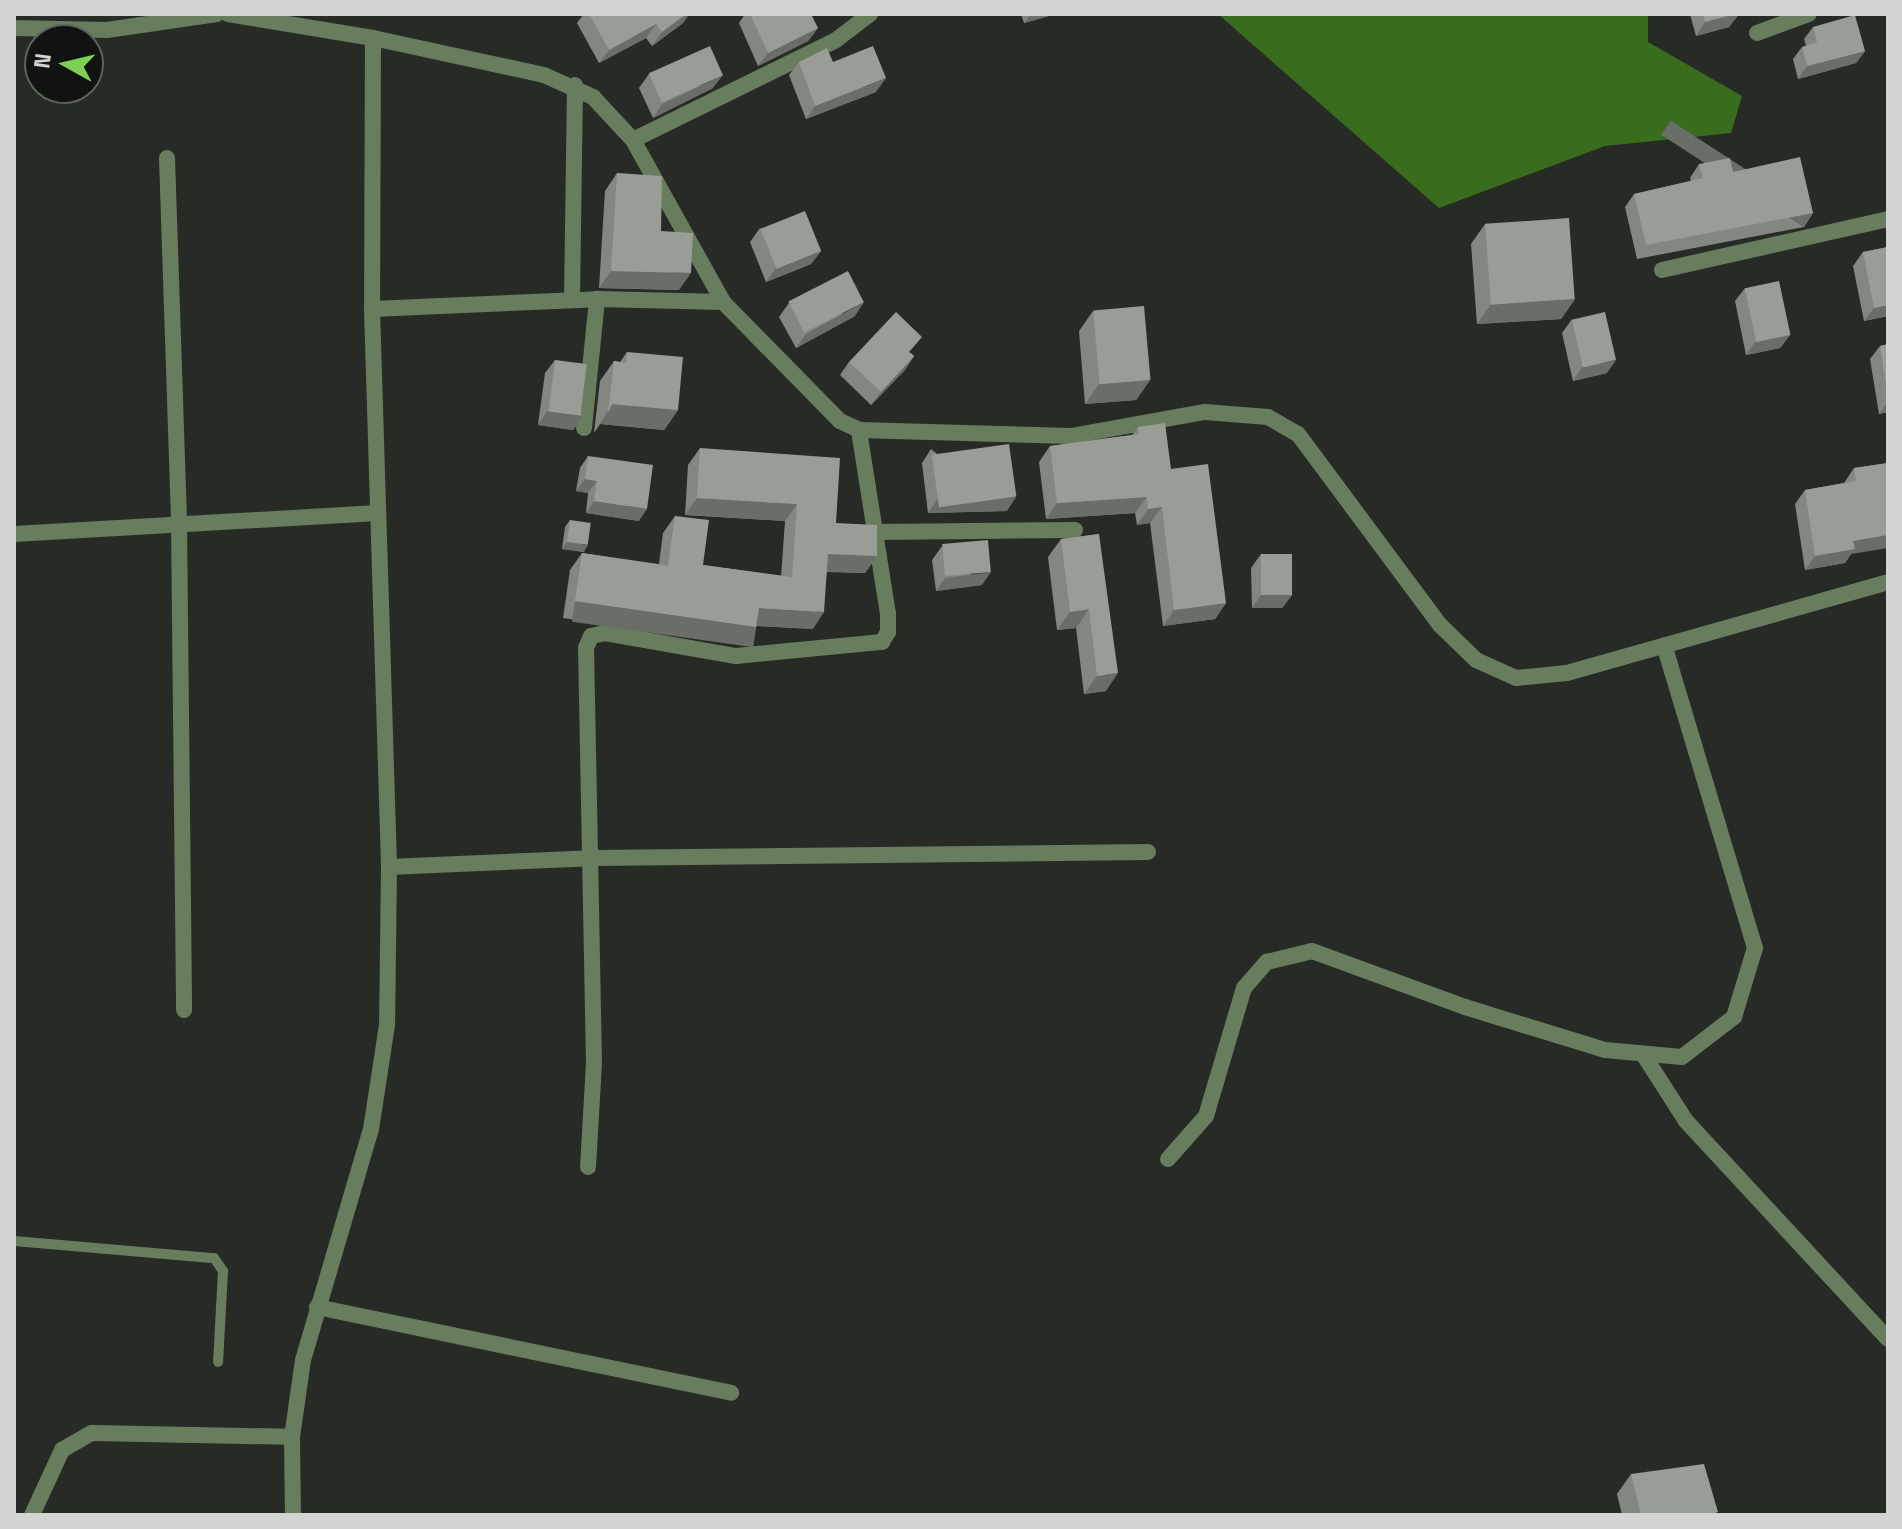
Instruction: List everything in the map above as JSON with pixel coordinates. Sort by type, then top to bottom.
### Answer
[{"type":"street","points":[[14,28],[107,30],[217,14]]},
{"type":"street","points":[[228,14],[373,38],[575,85],[593,97],[633,140],[723,302],[840,421],[859,430],[1071,436],[1205,412],[1268,417],[1298,434],[1399,575],[1476,660],[1516,678],[1567,673],[1888,582]]},
{"type":"street","points":[[633,140],[836,40],[870,14]]},
{"type":"street","points":[[1757,33],[1809,14]]},
{"type":"street","points":[[293,1515],[292,1437],[317,1307],[380,1088],[387,1025],[389,867],[372,309],[373,38]]},
{"type":"street","points":[[572,300],[575,85]]},
{"type":"street","points":[[167,158],[179,523],[184,1010]]},
{"type":"street","points":[[1662,270],[1888,219]]},
{"type":"street","points":[[372,309],[597,299],[723,302]]},
{"type":"street","points":[[584,428],[597,299]]},
{"type":"street","points":[[588,1167],[594,1063],[592,858],[583,661],[591,636],[605,633],[736,656],[882,642],[888,632],[888,614],[878,532],[859,430]]},
{"type":"street","points":[[14,534],[377,513]]},
{"type":"street","points":[[878,532],[1075,530]]},
{"type":"street","points":[[1168,1159],[1206,1116],[1244,988],[1267,962],[1312,951],[1465,1007],[1605,1050],[1682,1057],[1734,1017],[1755,948],[1664,645]]},
{"type":"street","points":[[389,867],[592,858],[1148,852]]},
{"type":"street","points":[[1643,1054],[1686,1121],[1888,1339]]},
{"type":"street","points":[[317,1307],[731,1393]]},
{"type":"street","points":[[32,1515],[62,1450],[92,1433],[292,1437]]},
{"type":"lane","points":[[14,1241],[214,1258],[223,1271],[218,1362]]},
{"type":"green space","points":[[1218,14],[1648,14],[1648,42],[1742,96],[1731,133],[1605,146],[1439,208]]},
{"type":"building","points":[[589,14],[686,14],[662,32],[656,24],[609,50]]},
{"type":"building","points":[[750,14],[811,14],[818,28],[768,53]]},
{"type":"building","points":[[1703,14],[1736,14],[1705,22]]},
{"type":"building","points":[[1855,15],[1865,51],[1807,66],[1802,47],[1817,42],[1813,27]]},
{"type":"building","points":[[710,46],[723,75],[662,102],[649,73]]},
{"type":"building","points":[[873,46],[886,78],[815,106],[799,62],[827,48],[833,62]]},
{"type":"building","points":[[1800,157],[1813,213],[1646,245],[1634,194],[1703,178],[1699,164],[1730,158],[1733,172]]},
{"type":"building","points":[[617,173],[662,176],[661,231],[693,233],[691,273],[611,271]]},
{"type":"building","points":[[805,211],[821,251],[777,269],[760,229]]},
{"type":"building","points":[[1569,218],[1575,299],[1491,305],[1485,224]]},
{"type":"building","points":[[1888,247],[1888,305],[1874,308],[1863,252]]},
{"type":"building","points":[[848,271],[864,302],[804,333],[788,301]]},
{"type":"building","points":[[1779,281],[1790,335],[1756,342],[1745,288]]},
{"type":"building","points":[[1144,306],[1150,380],[1100,384],[1093,310]]},
{"type":"building","points":[[896,312],[922,337],[909,352],[914,356],[881,392],[849,362]]},
{"type":"building","points":[[1605,312],[1616,360],[1583,367],[1572,320]]},
{"type":"building","points":[[1888,344],[1888,396],[1880,346]]},
{"type":"building","points":[[627,352],[683,357],[678,410],[612,404],[608,413],[614,361],[626,363]]},
{"type":"building","points":[[555,360],[587,364],[580,416],[549,412]]},
{"type":"building","points":[[1165,423],[1171,469],[1208,464],[1226,603],[1174,610],[1162,507],[1148,509],[1147,497],[1057,503],[1050,446],[1139,434],[1138,427]]},
{"type":"building","points":[[1009,444],[1016,496],[939,507],[932,455]]},
{"type":"building","points":[[700,448],[840,458],[836,523],[877,525],[877,556],[828,554],[824,612],[759,608],[756,627],[575,601],[582,553],[668,566],[675,516],[709,520],[703,565],[792,577],[797,504],[697,498]]},
{"type":"building","points":[[588,456],[653,465],[647,509],[594,501],[597,481],[585,479]]},
{"type":"building","points":[[1888,463],[1888,535],[1853,541],[1855,549],[1815,556],[1805,490],[1856,481],[1854,468]]},
{"type":"building","points":[[570,520],[591,523],[588,545],[567,542]]},
{"type":"building","points":[[1099,534],[1118,673],[1097,676],[1089,609],[1070,612],[1061,539]]},
{"type":"building","points":[[988,540],[991,572],[945,576],[942,544]]},
{"type":"building","points":[[1261,554],[1292,554],[1292,595],[1261,595]]},
{"type":"building","points":[[1704,1464],[1718,1512],[1709,1515],[1641,1515],[1631,1474]]}]
